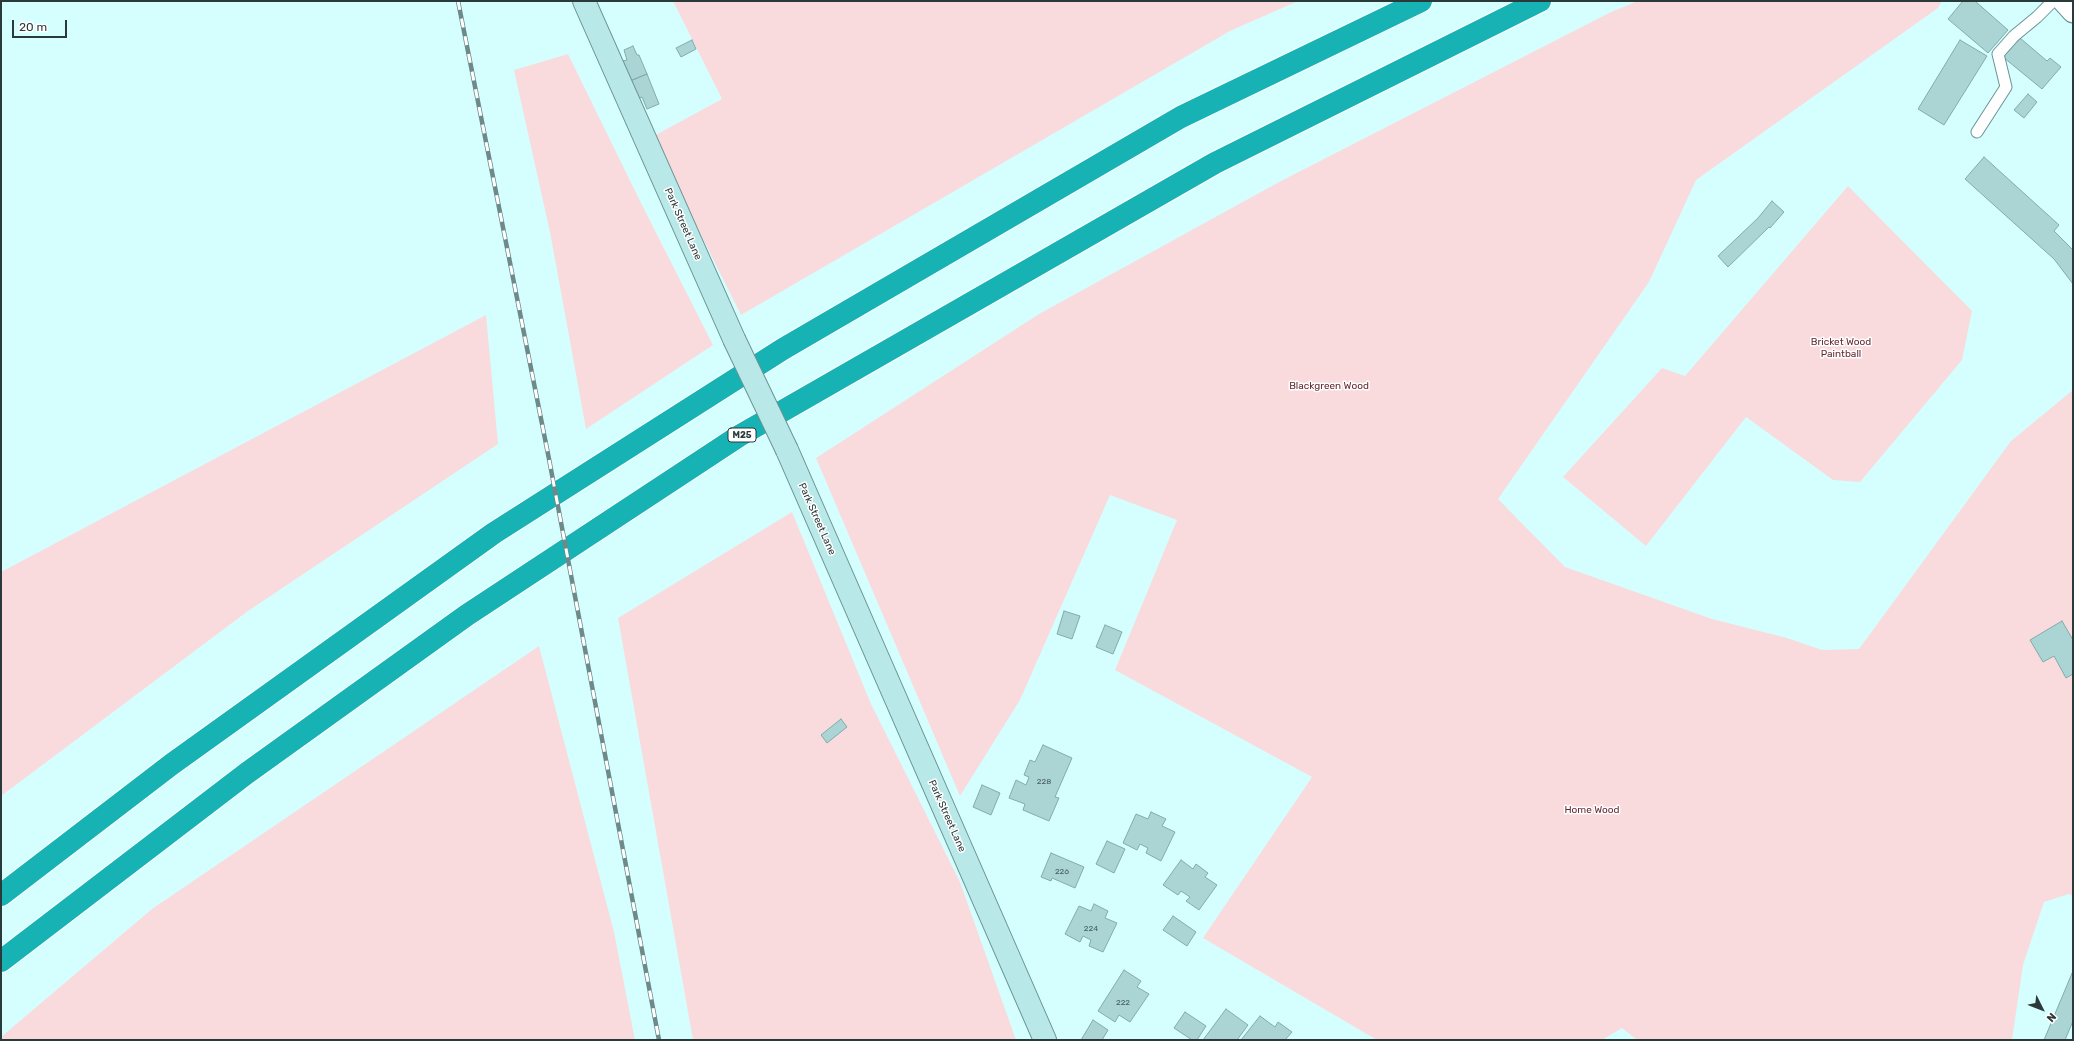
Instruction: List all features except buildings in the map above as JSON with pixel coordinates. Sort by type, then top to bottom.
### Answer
[{"type":"highway","points":[[1,895],[172,764],[494,533],[783,349],[1181,118],[1421,1]]},
{"type":"highway","name":"M25","points":[[1,961],[247,773],[467,615],[739,436],[1215,163],[1540,1]]},
{"type":"street","name":"Park Street Lane","points":[[584,1],[734,339],[787,450],[1045,1040]]},
{"type":"street","points":[[2063,1],[2073,12]]},
{"type":"lane","points":[[1977,132],[2006,87],[1998,54],[2014,36],[2037,17],[2053,1]]},
{"type":"green space","points":[[673,1],[1298,1],[1230,31],[741,315],[652,137],[722,99]]},
{"type":"green space","points":[[1638,1],[1942,1],[1938,8],[1696,180],[1649,282],[1498,499],[1565,567],[1712,619],[1787,638],[1822,650],[1859,649],[2011,441],[2073,390],[2073,896],[2069,894],[2044,902],[2023,965],[2012,1040],[1637,1040],[1622,1028],[1602,1040],[1377,1040],[1203,938],[1312,777],[1115,670],[1177,520],[1110,495],[1020,700],[960,796],[816,458],[1039,314],[1281,181],[1611,12]]},
{"type":"green space","points":[[568,54],[713,345],[586,429],[550,232],[514,70]]},
{"type":"green space","name":"Bricket Wood Paintball","points":[[1848,186],[1972,311],[1962,360],[1860,482],[1833,480],[1746,417],[1646,546],[1563,477],[1662,368],[1685,376]]},
{"type":"green space","points":[[486,315],[498,444],[248,611],[1,796],[1,572]]},
{"type":"green space","points":[[792,512],[871,704],[960,882],[1016,1040],[693,1040],[618,618]]},
{"type":"green space","points":[[539,646],[614,932],[635,1040],[1,1040],[1,1037],[152,909]]},
{"type":"railway","points":[[458,1],[549,459],[659,1040]]},
{"type":"park label","name":"Blackgreen Wood","points":[[1329,386]]},
{"type":"park label","name":"Home Wood","points":[[1592,810]]}]
